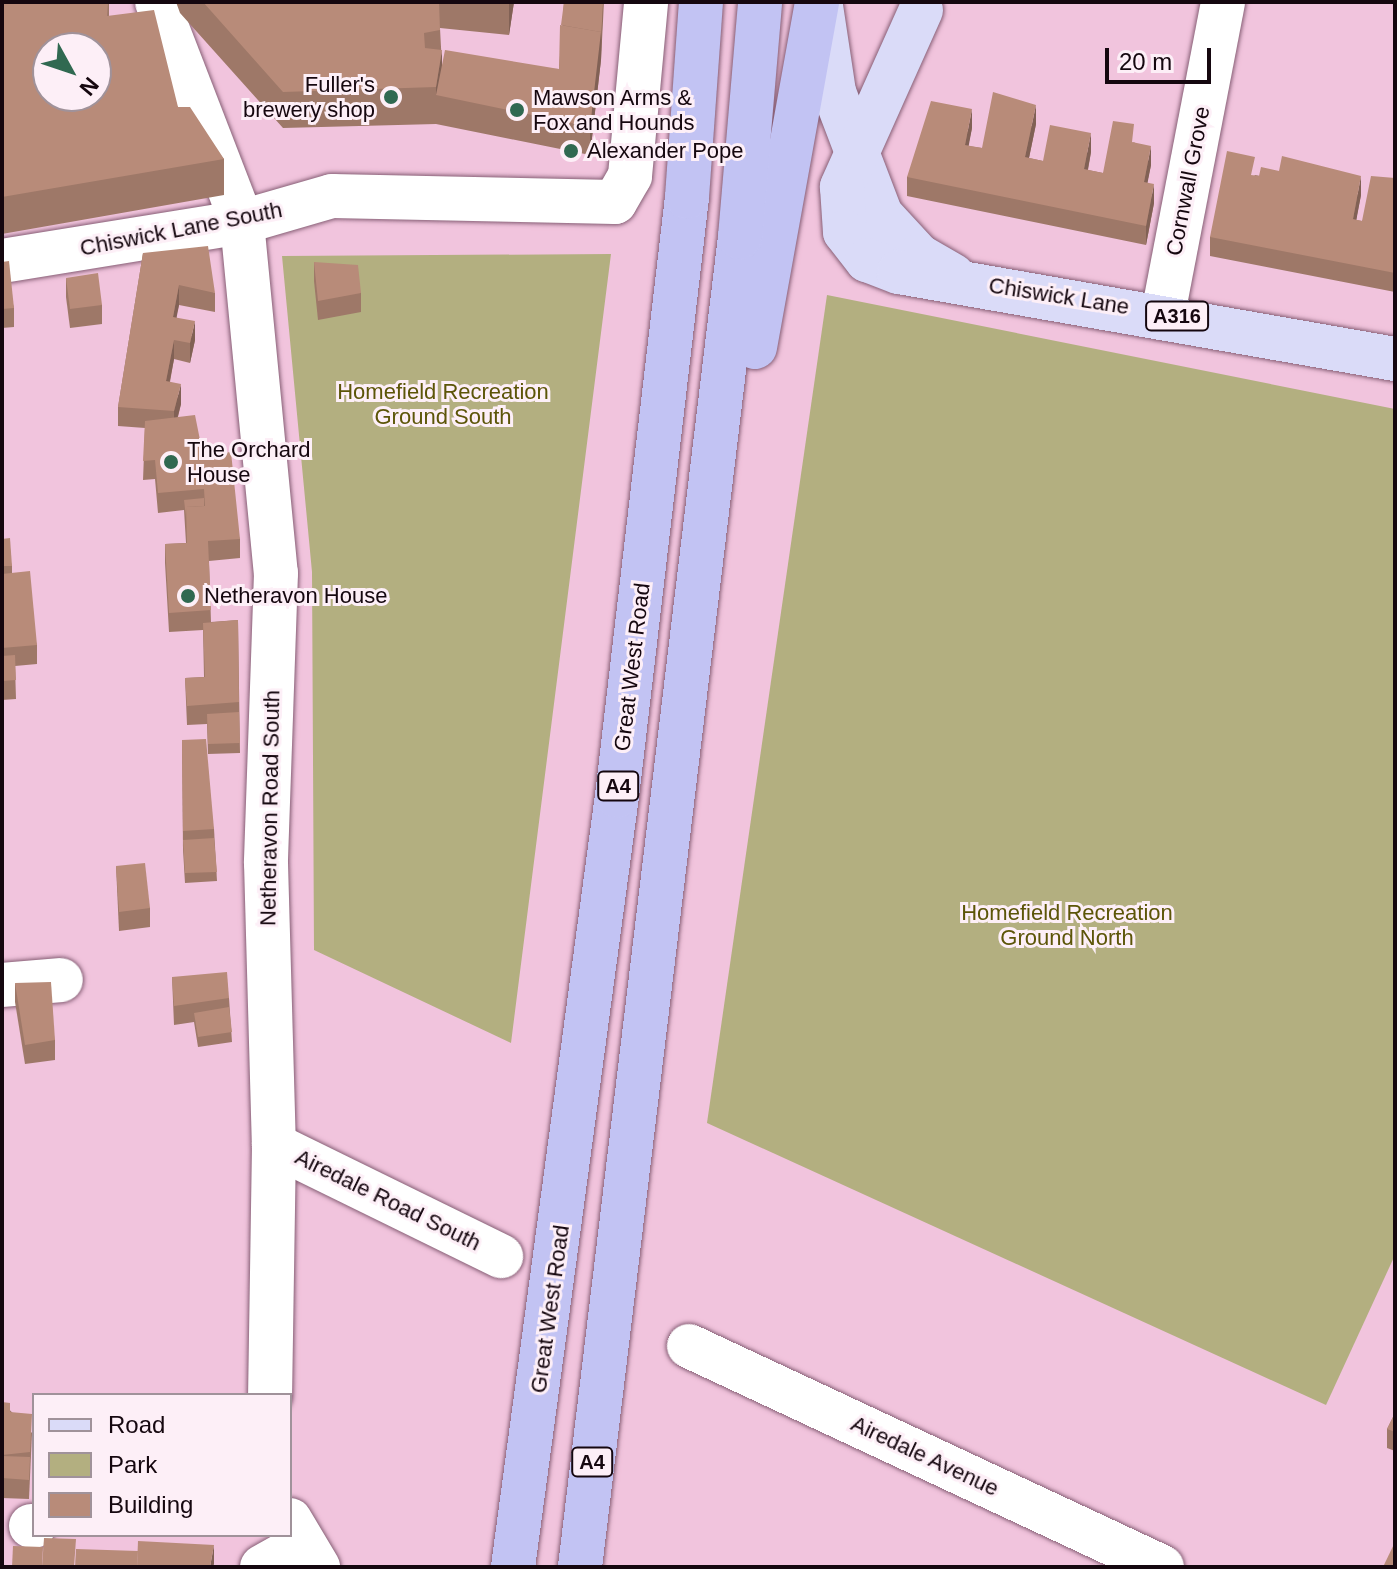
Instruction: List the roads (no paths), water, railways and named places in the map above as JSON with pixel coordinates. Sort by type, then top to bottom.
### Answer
[{"type":"highway","name":"Great West Road","points":[[513,1567],[620,765],[687,197],[701,2]]},
{"type":"highway","name":"A4","points":[[580,1567],[740,237],[760,2]]},
{"type":"highway","name":"A4","points":[[635,1112],[773,237],[819,2]]},
{"type":"main road","name":"A316","points":[[819,2],[825,57],[864,167]]},
{"type":"main road","points":[[864,167],[913,69],[922,6]]},
{"type":"main road","name":"Chiswick Lane","points":[[864,167],[881,215],[899,237],[959,279],[1395,359]]},
{"type":"street","name":"Netheravon Road South","points":[[157,2],[242,222],[276,573],[266,863],[274,1145],[270,1393]]},
{"type":"street","name":"Chiswick Lane South","points":[[2,261],[242,222],[332,196],[615,202],[630,176],[646,2]]},
{"type":"street","name":"Cornwall Grove","points":[[1163,314],[1223,2]]},
{"type":"street","points":[[2,985],[61,980]]},
{"type":"street","name":"Airedale Road South","points":[[274,1145],[501,1256]]},
{"type":"street","name":"Airedale Avenue","points":[[689,1346],[1162,1567]]},
{"type":"street","points":[[262,1567],[296,1541]]},
{"type":"place","name":"Fuller's brewery shop","points":[[391,97]]},
{"type":"place","name":"Mawson Arms & Fox and Hounds","points":[[517,110]]},
{"type":"place","name":"Alexander Pope","points":[[571,151]]},
{"type":"place","name":"The Orchard House","points":[[171,462]]},
{"type":"place","name":"Netheravon House","points":[[188,596]]},
{"type":"park label","name":"Homefield Recreation Ground South","points":[[443,404]]},
{"type":"park label","name":"Homefield Recreation Ground North","points":[[1067,924]]}]
